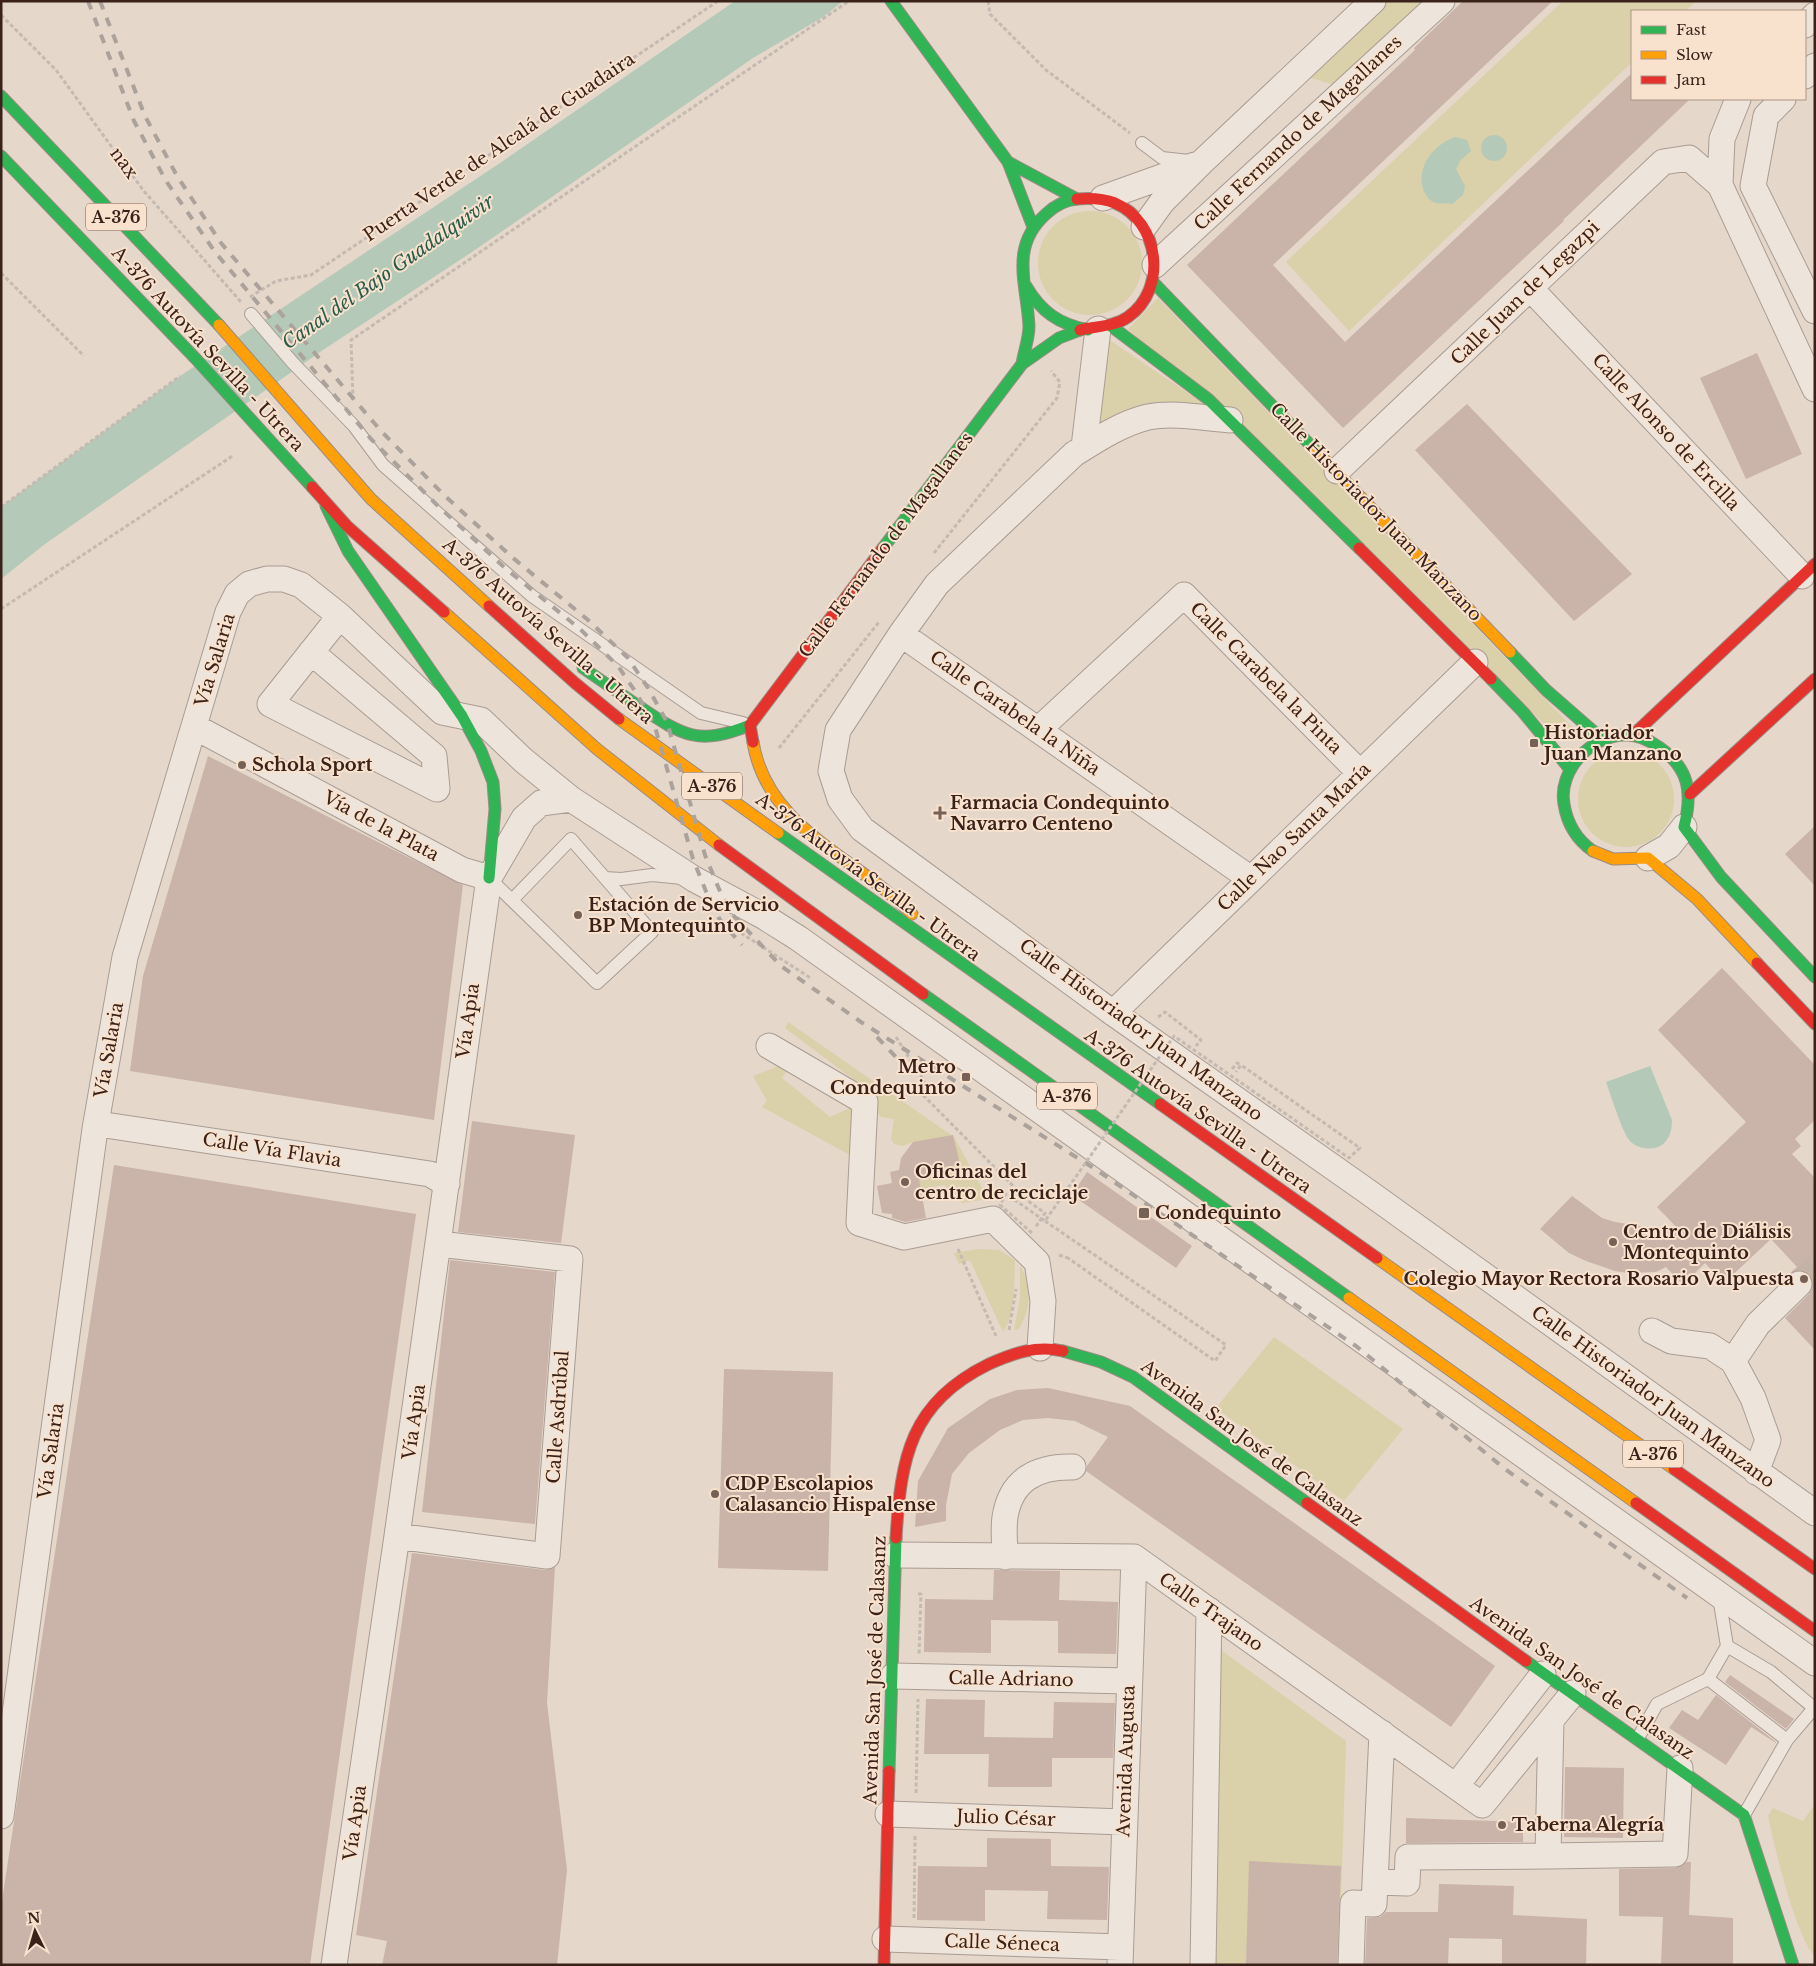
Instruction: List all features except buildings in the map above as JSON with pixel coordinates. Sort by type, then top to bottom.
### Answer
[{"type":"street","points":[[891,1],[1008,162],[1033,227]]},
{"type":"street","points":[[1144,227],[1162,202],[1202,162],[1373,1]]},
{"type":"street","name":"Calle Fernando de Magallanes","points":[[1154,273],[1442,1]]},
{"type":"street","points":[[1806,75],[1815,66]]},
{"type":"street","name":"A-376 Autovía Sevilla - Utrera","points":[[1,96],[231,338],[371,499],[575,683],[625,724],[1815,1569]]},
{"type":"street","points":[[1738,100],[1722,139],[1720,184],[1815,390]]},
{"type":"street","points":[[1782,100],[1766,116],[1753,186],[1815,311]]},
{"type":"street","name":"A-376 Autovía Sevilla - Utrera","points":[[1,156],[196,359],[324,502]]},
{"type":"street","name":"Calle Juan de Legazpi","points":[[1337,471],[1663,162],[1689,158],[1720,184]]},
{"type":"street","points":[[1008,162],[1075,198]]},
{"type":"street","points":[[1022,364],[1029,329],[1026,284],[1022,265],[1025,245],[1033,227],[1044,214],[1059,204],[1075,198],[1103,198],[1202,162]]},
{"type":"street","points":[[1022,364],[1054,341],[1073,332],[1099,328],[1129,316],[1139,305],[1154,273],[1152,245],[1144,227],[1133,214],[1119,204],[1103,198]]},
{"type":"street","name":"Calle Historiador Juan Manzano","points":[[1154,273],[1337,471],[1546,690],[1602,739]]},
{"type":"street","points":[[1026,284],[1035,303],[1050,317],[1068,326],[1099,328]]},
{"type":"street","name":"Calle Alonso de Ercilla","points":[[1530,288],[1808,570]]},
{"type":"street","points":[[1084,447],[1099,328]]},
{"type":"street","name":"Calle Historiador Juan Manzano","points":[[1099,328],[1208,399],[1475,662],[1523,712],[1569,768]]},
{"type":"street","name":"Calle Fernando de Magallanes","points":[[750,725],[1022,364]]},
{"type":"street","name":"Calle Historiador Juan Manzano","points":[[1230,420],[1173,415],[1148,417],[1127,424],[1084,447],[1067,460],[937,584],[901,634],[838,730],[831,771],[840,799],[862,828],[1022,951],[1364,1189],[1815,1513]]},
{"type":"street","points":[[324,502],[348,552],[430,669],[472,718],[571,799],[694,879],[763,916],[798,938],[1719,1597],[1815,1663]]},
{"type":"street","name":"A-376","points":[[324,502],[347,526],[597,749],[741,862],[1815,1631]]},
{"type":"street","points":[[1633,734],[1808,570]]},
{"type":"street","name":"Vía Salaria","points":[[1,1816],[95,1130],[126,956],[196,727],[228,612],[237,594],[249,584],[267,579],[284,579],[314,594],[442,712],[472,718]]},
{"type":"street","name":"Calle Carabela la Pinta","points":[[1038,730],[1184,595],[1360,773]]},
{"type":"street","points":[[490,605],[554,649]]},
{"type":"street","points":[[311,652],[434,756],[437,790],[270,704],[311,652],[340,616]]},
{"type":"street","name":"Calle Carabela la Niña","points":[[901,634],[1251,879]]},
{"type":"street","points":[[571,660],[676,730],[692,736],[727,735],[750,725],[751,746],[756,764],[783,811],[806,833],[908,909],[945,953]]},
{"type":"street","name":"Calle Nao Santa María","points":[[1113,1013],[1475,662]]},
{"type":"street","points":[[430,669],[472,718]]},
{"type":"street","points":[[1690,794],[1815,679]]},
{"type":"street","name":"Vía Apia","points":[[334,1965],[439,1244],[489,878],[495,809],[492,782],[472,718]]},
{"type":"street","name":"Vía de la Plata","points":[[196,727],[462,870],[489,878]]},
{"type":"street","points":[[1633,734],[1661,744],[1682,766],[1690,794],[1689,811],[1684,827],[1669,846],[1648,858],[1625,863],[1593,854],[1570,831],[1562,800],[1569,768],[1583,751],[1602,739],[1617,735],[1633,734]]},
{"type":"street","name":"Vía Apia","points":[[489,878],[524,818],[541,803],[571,799]]},
{"type":"street","points":[[1684,827],[1721,876],[1815,977]]},
{"type":"street","points":[[1648,858],[1697,898],[1815,1024]]},
{"type":"street","points":[[769,1046],[865,1102],[859,1223],[904,1237],[993,1219],[1029,1238],[1037,1262],[1043,1301],[1040,1348]]},
{"type":"street","name":"Calle Vía Flavia","points":[[95,1130],[105,1125],[430,1174],[447,1184]]},
{"type":"street","name":"Calle Asdrúbal","points":[[397,1536],[547,1556],[570,1258],[439,1244]]},
{"type":"street","points":[[1734,1361],[1758,1324],[1799,1284]]},
{"type":"street","points":[[1652,1330],[1671,1341],[1710,1346],[1734,1361],[1753,1398],[1768,1440],[1756,1472]]},
{"type":"street","name":"Avenida San José de Calasanz","points":[[884,1965],[895,1555],[898,1504],[903,1472],[915,1434],[938,1398],[970,1374],[1017,1353],[1040,1348],[1074,1355],[1118,1369],[1157,1393],[1543,1674],[1638,1738],[1744,1814]]},
{"type":"street","points":[[1005,1557],[1005,1517],[1015,1490],[1035,1472],[1055,1466],[1073,1467]]},
{"type":"street","points":[[1712,1495],[1768,1521]]},
{"type":"street","points":[[895,1555],[1134,1558]]},
{"type":"street","name":"Calle Trajano","points":[[1134,1558],[1482,1805],[1551,1720]]},
{"type":"street","name":"Avenida Augusta","points":[[1120,1956],[1134,1558]]},
{"type":"street","points":[[1203,1965],[1209,1610]]},
{"type":"street","points":[[1456,1786],[1543,1674]]},
{"type":"street","name":"Calle Adriano","points":[[893,1676],[1129,1681]]},
{"type":"street","points":[[1548,1856],[1551,1720],[1573,1693]]},
{"type":"street","points":[[1351,1965],[1353,1903],[1374,1904],[1382,1733]]},
{"type":"street","points":[[1375,1882],[1407,1883],[1408,1857],[1675,1854],[1680,1768]]},
{"type":"street","name":"Julio César","points":[[888,1814],[1124,1822]]},
{"type":"street","points":[[1744,1814],[1793,1965]]},
{"type":"street","name":"Calle Séneca","points":[[885,1939],[1120,1956]]},
{"type":"lane","points":[[1142,143],[1162,158],[1202,162]]},
{"type":"lane","points":[[251,314],[293,363],[354,426],[383,465],[532,596],[701,713],[750,725]]},
{"type":"lane","points":[[489,878],[597,983],[652,932],[571,839],[512,900]]},
{"type":"lane","points":[[605,878],[621,879],[652,875],[694,879]]},
{"type":"lane","points":[[1638,1738],[1657,1704],[1708,1679],[1727,1646],[1719,1597]]},
{"type":"lane","points":[[1727,1646],[1771,1672],[1814,1707],[1787,1740],[1744,1814]]},
{"type":"lane","points":[[1708,1679],[1787,1740]]},
{"type":"path","name":"Puerta Verde de Alcalá de Guadaira","points":[[276,281],[311,275],[718,1]]},
{"type":"path","points":[[354,426],[351,340],[849,1]]},
{"type":"path","points":[[988,1],[990,14],[1046,70],[1142,143]]},
{"type":"path","name":"nax","points":[[1,15],[56,70],[143,190],[241,302],[276,281]]},
{"type":"path","points":[[1,273],[84,356]]},
{"type":"path","points":[[1,507],[183,374]]},
{"type":"path","points":[[1,609],[234,455]]},
{"type":"path","points":[[735,929],[818,983]]},
{"type":"path","points":[[892,1031],[924,1081],[917,1090],[1028,1201],[1045,1213],[1029,1238],[1000,1204],[1006,1194],[1045,1220],[1226,1345],[1215,1361],[1053,1248]]},
{"type":"path","points":[[1045,1220],[1174,1036],[1349,1158],[1360,1148],[1241,1065]]},
{"type":"path","points":[[950,1250],[966,1248]]},
{"type":"path","points":[[959,1249],[999,1343]]},
{"type":"shaded area","points":[[1383,1],[1424,1],[1336,85],[1303,76]]},
{"type":"shaded area","points":[[1563,1],[1696,1],[1687,10],[1631,10],[1631,63],[1349,331],[1286,262]]},
{"type":"shaded area","points":[[1090,211],[1110,215],[1127,226],[1138,243],[1142,263],[1138,283],[1127,300],[1110,311],[1090,315],[1070,311],[1053,300],[1042,283],[1038,263],[1042,243],[1053,226],[1070,215]]},
{"type":"shaded area","points":[[1158,298],[1572,727],[1559,738],[1128,329]]},
{"type":"shaded area","points":[[1105,337],[1210,408],[1092,432]]},
{"type":"shaded area","points":[[1626,751],[1644,755],[1660,765],[1670,781],[1674,799],[1670,817],[1660,833],[1644,843],[1626,847],[1608,843],[1592,833],[1582,817],[1578,799],[1582,781],[1592,765],[1608,755]]},
{"type":"shaded area","points":[[788,1022],[954,1137],[988,1199],[962,1203],[944,1185],[920,1189],[919,1180],[938,1175],[938,1169],[927,1140],[903,1146],[894,1144],[891,1139],[894,1119],[881,1117],[878,1113],[873,1094],[785,1028]]},
{"type":"shaded area","points":[[787,1063],[790,1066],[782,1078],[830,1117],[850,1108],[855,1112],[859,1123],[850,1155],[762,1107],[767,1101],[753,1076]]},
{"type":"shaded area","points":[[979,1249],[999,1250],[1015,1260],[1012,1308],[1003,1332],[970,1260],[959,1264],[954,1253]]},
{"type":"shaded area","points":[[1020,1266],[1027,1282],[1029,1298],[1023,1321],[1019,1329],[1014,1330],[1020,1298]]},
{"type":"shaded area","points":[[1274,1337],[1403,1429],[1344,1501],[1216,1408]]},
{"type":"shaded area","points":[[1218,1648],[1346,1741],[1339,1965],[1211,1965]]},
{"type":"shaded area","points":[[1815,1804],[1815,1956],[1800,1931],[1793,1912],[1768,1816],[1773,1808],[1803,1821]]},
{"type":"water","name":"Canal del Bajo Guadalquivir","points":[[735,1],[843,1],[823,17],[753,58],[472,252],[323,350],[45,544],[1,579],[1,507],[183,374],[503,161]]},
{"type":"water","points":[[1494,135],[1503,139],[1507,148],[1503,157],[1494,161],[1485,157],[1481,148],[1485,139]]},
{"type":"water","points":[[1455,137],[1467,140],[1471,151],[1460,161],[1456,169],[1465,186],[1463,195],[1452,204],[1436,203],[1428,198],[1423,189],[1422,172],[1434,150]]},
{"type":"water","points":[[1650,1066],[1672,1120],[1667,1140],[1658,1147],[1650,1148],[1637,1146],[1630,1141],[1620,1122],[1606,1082]]},
{"type":"tunnel","points":[[1799,1284],[1815,1269]]},
{"type":"railway","points":[[88,1],[134,121],[166,181],[215,252],[371,439],[437,505],[505,568],[580,629],[618,666],[637,694],[655,727],[693,859],[707,894],[720,920],[742,945]]},
{"type":"railway","points":[[100,1],[145,116],[177,176],[221,243],[381,431],[445,496],[513,558],[588,620],[628,658],[667,722],[705,855],[719,889],[731,913],[781,966],[861,1022],[1092,1167],[1356,1346],[1505,1469],[1687,1598]]},
{"type":"railway","points":[[877,1037],[896,1057]]},
{"type":"traffic: fast","points":[[891,1],[1008,162],[1033,227]]},
{"type":"traffic: fast","points":[[1,96],[219,325]]},
{"type":"traffic: fast","points":[[1,156],[196,359],[312,487]]},
{"type":"traffic: fast","points":[[1008,162],[1075,198]]},
{"type":"traffic: fast","points":[[1022,364],[1029,326],[1023,267],[1027,240],[1049,211],[1064,202],[1077,199]]},
{"type":"traffic: fast","points":[[1152,281],[1317,452]]},
{"type":"traffic: fast","points":[[1026,286],[1038,303],[1052,316],[1068,324],[1088,330]]},
{"type":"traffic: fast","points":[[1111,326],[1208,399],[1359,548]]},
{"type":"traffic: fast","points":[[883,548],[1022,364],[1059,338],[1080,330]]},
{"type":"traffic: fast","points":[[326,506],[348,551],[462,716],[481,751],[493,782],[495,809],[489,878]]},
{"type":"traffic: fast","points":[[1510,652],[1546,690],[1602,739]]},
{"type":"traffic: fast","points":[[583,668],[655,717],[680,731],[692,735],[717,735],[750,725]]},
{"type":"traffic: fast","points":[[1491,679],[1523,712],[1569,768]]},
{"type":"traffic: fast","points":[[1593,851],[1578,836],[1570,824],[1565,811],[1563,792],[1571,768],[1588,749],[1611,737],[1629,735],[1647,740],[1669,755],[1682,772],[1688,792],[1687,814],[1684,827],[1721,877],[1815,977]]},
{"type":"traffic: fast","points":[[778,833],[1160,1104]]},
{"type":"traffic: fast","points":[[923,994],[1349,1298]]},
{"type":"traffic: fast","points":[[1063,1351],[1101,1362],[1133,1377],[1307,1503]]},
{"type":"traffic: fast","points":[[889,1771],[896,1538]]},
{"type":"traffic: fast","points":[[1526,1661],[1744,1815],[1793,1965]]},
{"type":"traffic: slow","points":[[219,325],[371,499],[489,606]]},
{"type":"traffic: slow","points":[[1317,452],[1510,652]]},
{"type":"traffic: slow","points":[[444,612],[597,749],[719,845]]},
{"type":"traffic: slow","points":[[619,719],[778,833]]},
{"type":"traffic: slow","points":[[753,742],[762,772],[776,798],[795,820],[818,840],[890,894],[912,914]]},
{"type":"traffic: slow","points":[[1593,851],[1613,859],[1648,858],[1697,899],[1757,963]]},
{"type":"traffic: slow","points":[[1377,1258],[1674,1469]]},
{"type":"traffic: slow","points":[[1349,1298],[1636,1503]]},
{"type":"traffic: jam","points":[[1077,199],[1105,200],[1115,203],[1130,212],[1142,225],[1149,240],[1153,257],[1153,274],[1149,290],[1141,305],[1128,317],[1117,323],[1080,330]]},
{"type":"traffic: jam","points":[[312,487],[347,526],[444,612]]},
{"type":"traffic: jam","points":[[753,742],[750,725],[883,548]]},
{"type":"traffic: jam","points":[[1359,548],[1491,679]]},
{"type":"traffic: jam","points":[[1633,735],[1815,564]]},
{"type":"traffic: jam","points":[[489,606],[575,683],[619,719]]},
{"type":"traffic: jam","points":[[1690,794],[1815,679]]},
{"type":"traffic: jam","points":[[719,845],[923,994]]},
{"type":"traffic: jam","points":[[1757,963],[1815,1024]]},
{"type":"traffic: jam","points":[[1160,1104],[1377,1258]]},
{"type":"traffic: jam","points":[[896,1538],[898,1509],[907,1458],[915,1435],[926,1415],[942,1396],[963,1379],[1007,1356],[1025,1351],[1044,1349],[1063,1351]]},
{"type":"traffic: jam","points":[[1674,1469],[1815,1569]]},
{"type":"traffic: jam","points":[[1307,1503],[1526,1661]]},
{"type":"traffic: jam","points":[[1636,1503],[1815,1631]]},
{"type":"traffic: jam","points":[[884,1965],[889,1771]]},
{"type":"place","name":"Historiador Juan Manzano","points":[[1534,743]]},
{"type":"place","name":"Schola Sport","points":[[242,765]]},
{"type":"place","name":"Farmacia Condequinto Navarro Centeno","points":[[940,813]]},
{"type":"place","name":"Estación de Servicio BP Montequinto","points":[[578,915]]},
{"type":"place","name":"Metro Condequinto","points":[[966,1077]]},
{"type":"place","name":"Oficinas del centro de reciclaje","points":[[905,1182]]},
{"type":"place","name":"Condequinto","points":[[1144,1213]]},
{"type":"place","name":"Centro de Diálisis Montequinto","points":[[1613,1242]]},
{"type":"place","name":"Colegio Mayor Rectora Rosario Valpuesta","points":[[1804,1279]]},
{"type":"place","name":"CDP Escolapios Calasancio Hispalense","points":[[715,1494]]},
{"type":"place","name":"Taberna Alegría","points":[[1502,1825]]}]
